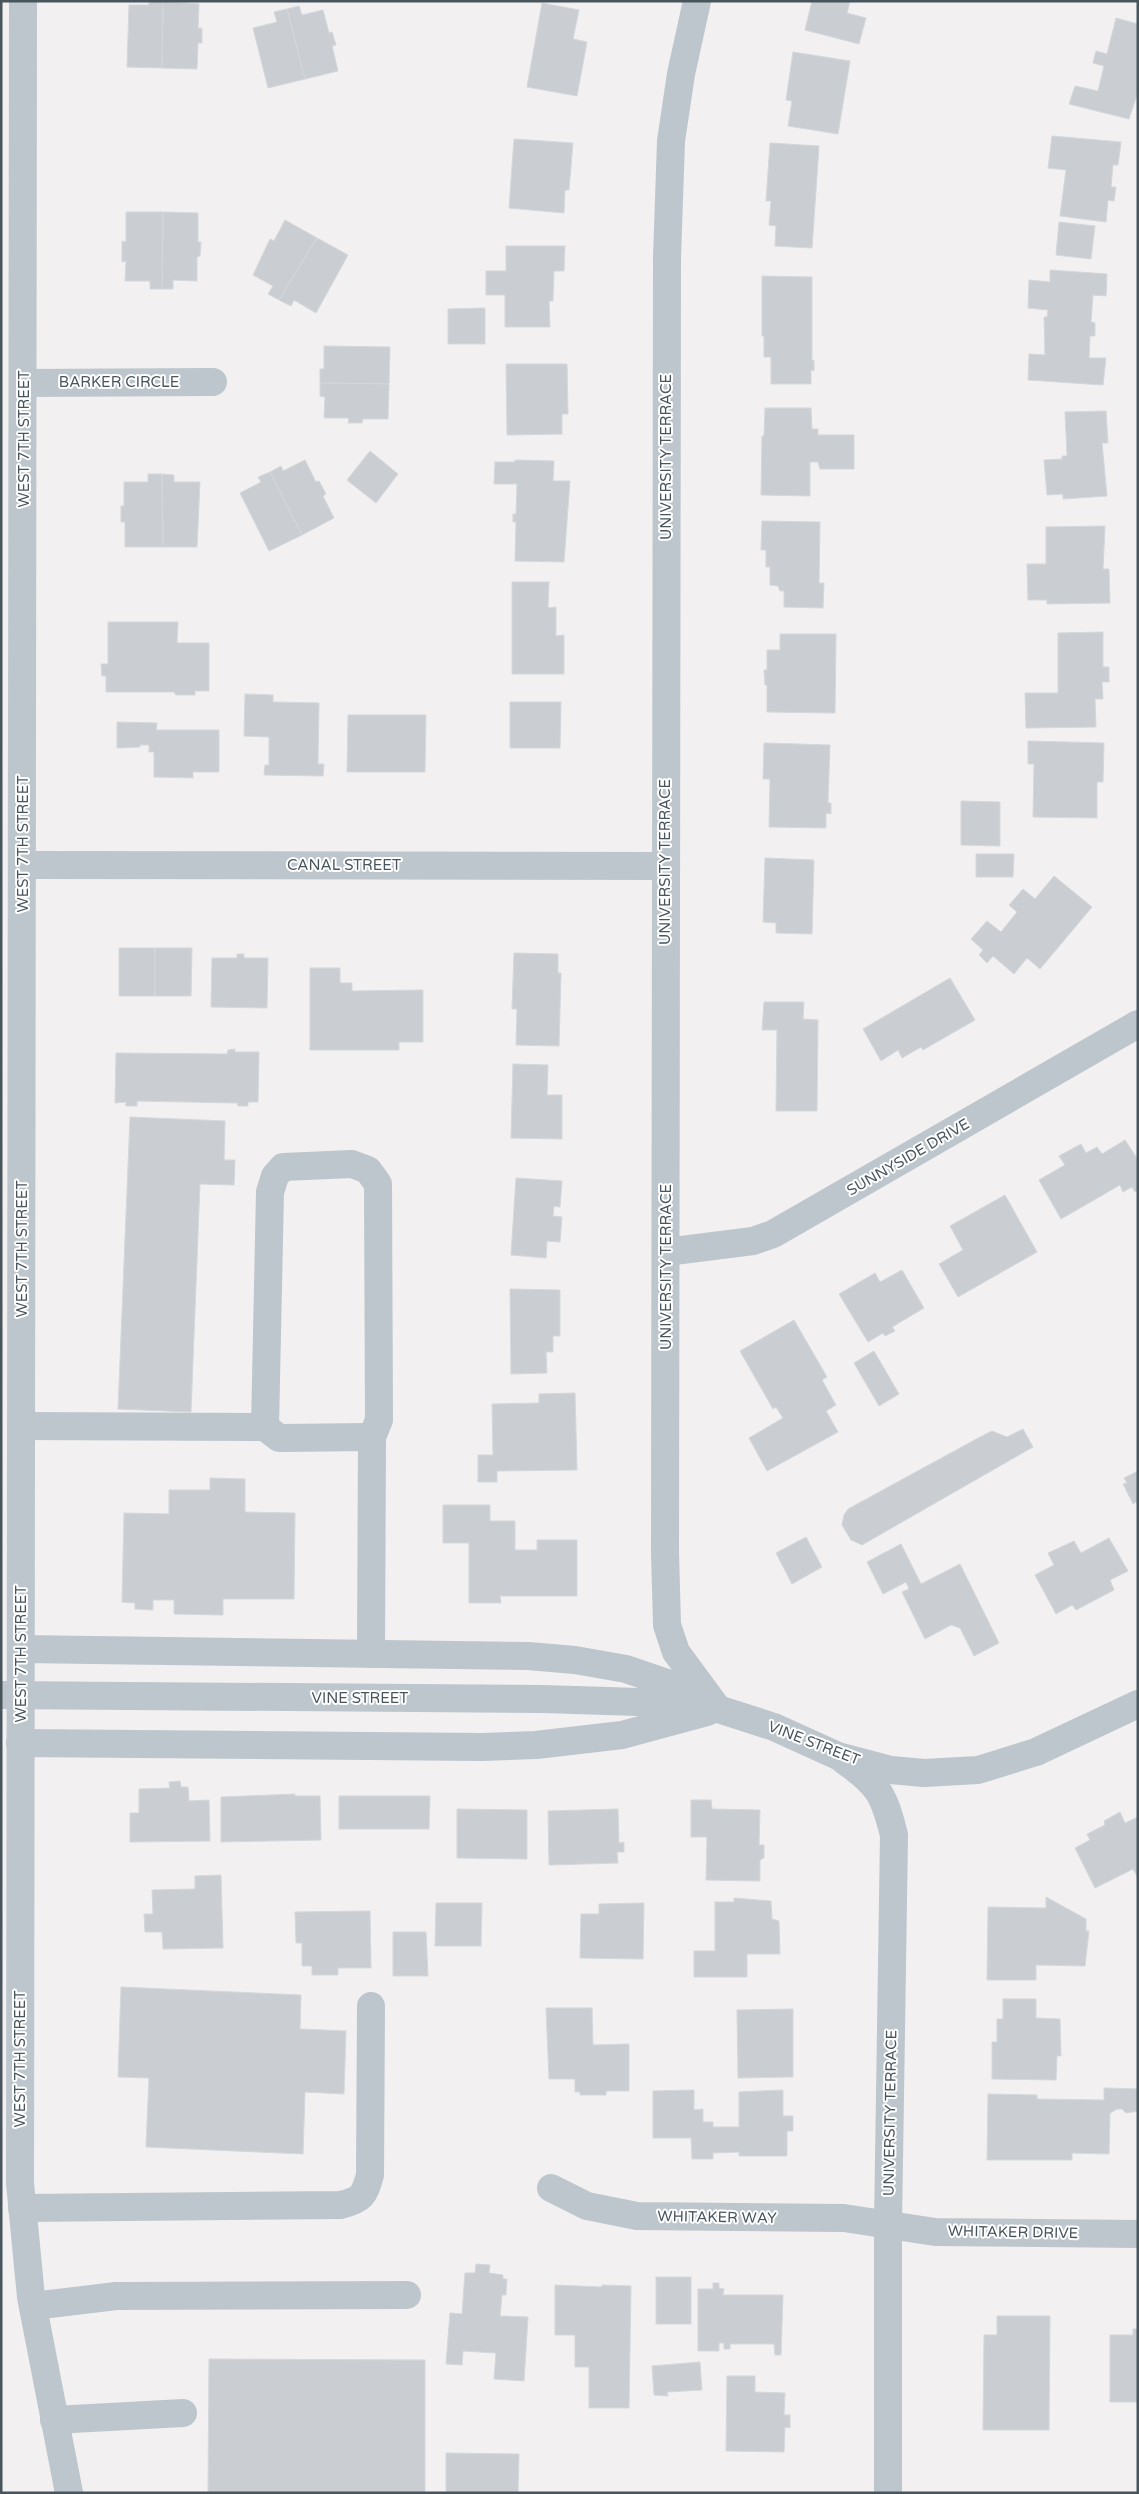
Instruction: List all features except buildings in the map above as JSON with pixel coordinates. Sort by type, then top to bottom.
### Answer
[{"type":"street","name":"WEST 7TH STREET","points":[[23,1],[12,31],[24,383],[20,2100],[22,2208],[33,2306],[69,2493]]},
{"type":"street","name":"UNIVERSITY TERRACE","points":[[697,1],[681,74],[671,141],[667,258],[665,1552],[667,1625],[676,1652],[718,1709]]},
{"type":"street","name":"BARKER CIRCLE","points":[[24,383],[213,382]]},
{"type":"street","name":"CANAL STREET","points":[[23,865],[665,866]]},
{"type":"street","name":"SUNNYSIDE DRIVE","points":[[666,1252],[753,1241],[773,1234],[1138,1024]]},
{"type":"street","points":[[265,1427],[270,1192],[275,1176],[283,1167],[352,1164],[368,1170],[378,1184],[378,1420],[372,1437],[371,1654]]},
{"type":"street","points":[[21,1426],[265,1427],[279,1438],[372,1437]]},
{"type":"street","name":"VINE STREET","points":[[21,1649],[528,1656],[575,1660],[626,1669],[670,1684],[718,1709],[774,1727],[838,1756],[898,1770],[924,1773],[978,1770],[1036,1752],[1138,1704]]},
{"type":"street","name":"VINE STREET","points":[[1,1695],[543,1699],[672,1703],[718,1709]]},
{"type":"street","points":[[20,1743],[482,1747],[536,1745],[622,1735],[718,1709]]},
{"type":"street","name":"UNIVERSITY TERRACE","points":[[838,1756],[868,1777],[886,1803],[894,1835],[888,2225],[888,2493]]},
{"type":"street","points":[[22,2208],[340,2205],[355,2201],[365,2193],[370,2175],[371,2006]]},
{"type":"street","name":"WHITAKER WAY","points":[[551,2188],[587,2206],[636,2216],[844,2218],[888,2225]]},
{"type":"street","name":"WHITAKER DRIVE","points":[[888,2225],[935,2232],[1138,2234]]},
{"type":"street","points":[[33,2306],[116,2296],[407,2295]]},
{"type":"street","points":[[54,2420],[183,2413]]}]
